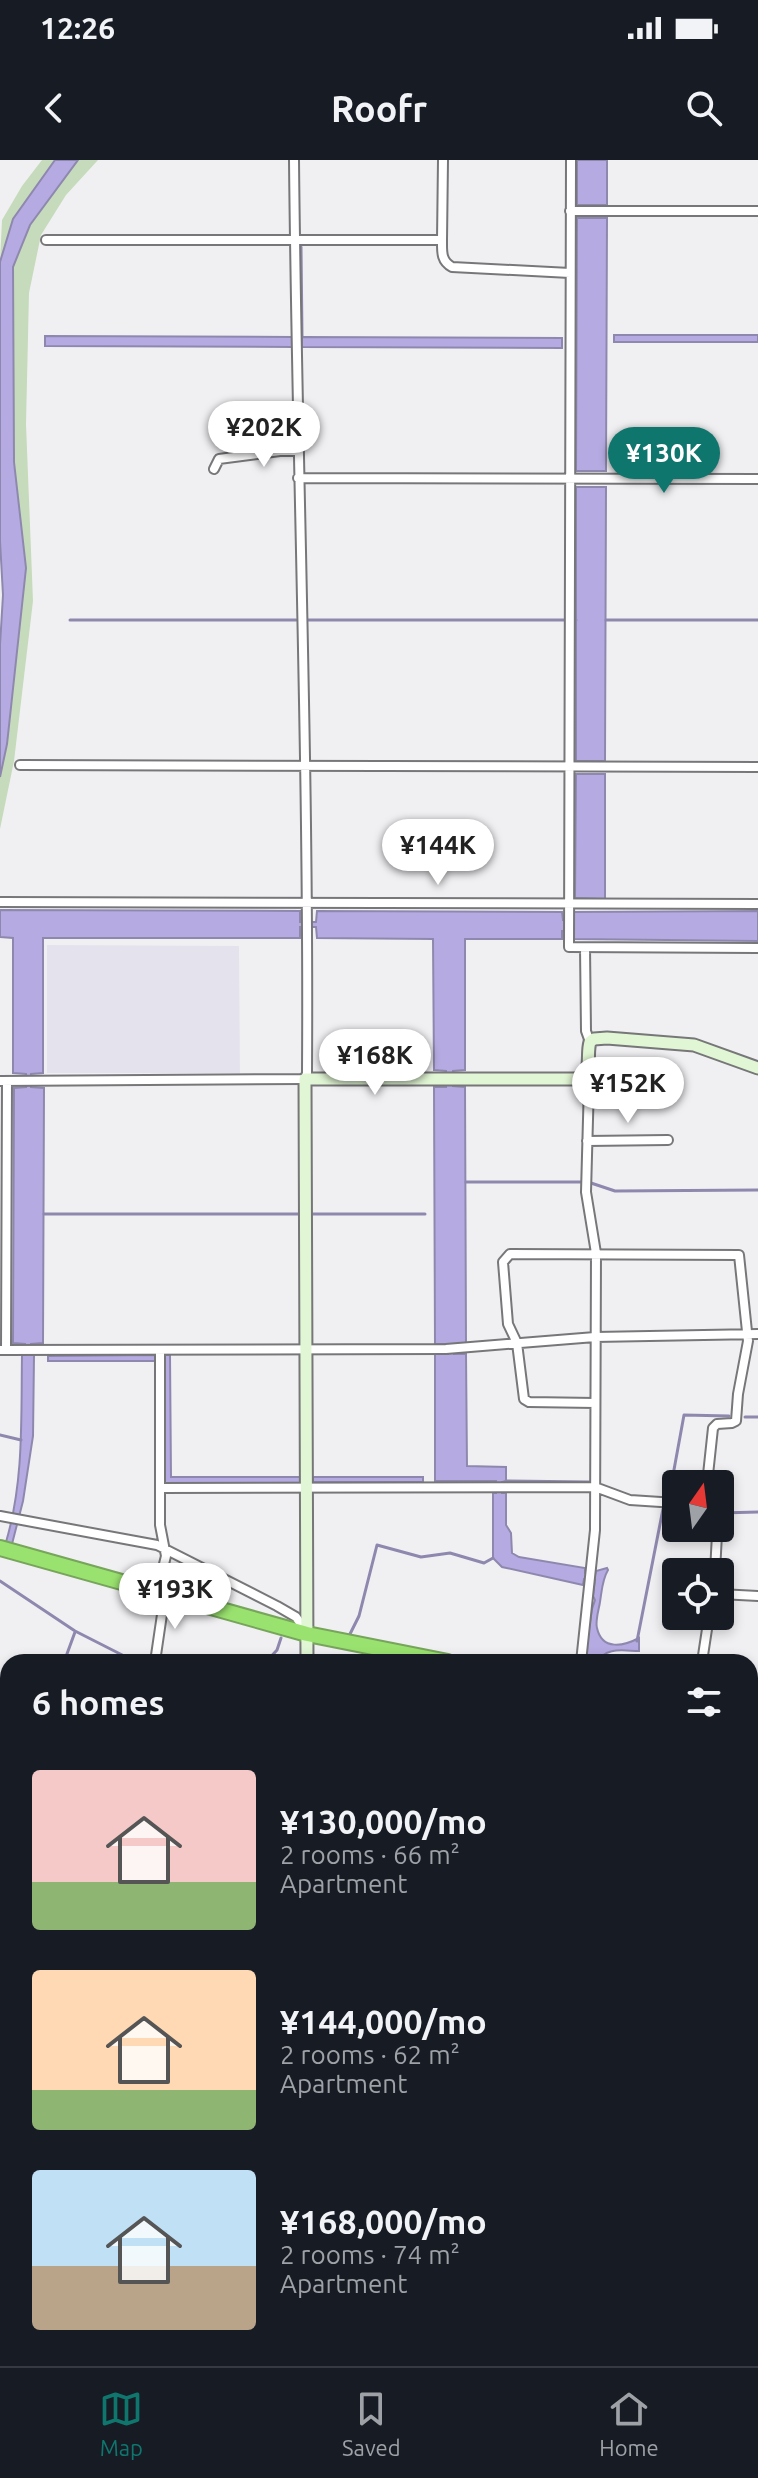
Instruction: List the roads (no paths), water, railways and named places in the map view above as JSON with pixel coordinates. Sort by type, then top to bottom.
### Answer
[{"type":"highway","points":[[0,1548],[307,1634],[408,1654]]},
{"type":"street","points":[[294,160],[308,903],[305,1079],[307,1654]]},
{"type":"street","points":[[443,160],[442,240],[446,263],[452,267],[570,273]]},
{"type":"street","points":[[571,160],[569,947],[758,948]]},
{"type":"street","points":[[570,211],[758,211]]},
{"type":"street","points":[[46,240],[442,240]]},
{"type":"street","points":[[214,469],[219,459],[299,451]]},
{"type":"street","points":[[298,478],[758,479]]},
{"type":"street","points":[[20,765],[758,767]]},
{"type":"street","points":[[0,902],[758,904]]},
{"type":"street","points":[[582,1654],[595,1530],[596,1253],[586,1192],[589,1083],[586,1076],[590,1042],[586,1031],[585,948]]},
{"type":"street","points":[[590,1042],[607,1038],[694,1045],[758,1068]]},
{"type":"street","points":[[586,1076],[579,1079],[4,1081],[3,1350],[451,1349],[595,1337],[753,1334]]},
{"type":"street","points":[[587,1141],[668,1140]]},
{"type":"street","points":[[595,1403],[529,1402],[524,1399],[517,1343],[508,1324],[505,1257],[510,1254],[596,1253],[739,1255],[753,1334],[738,1394],[738,1415],[736,1421],[717,1424],[713,1428],[708,1470]]},
{"type":"street","points":[[157,1654],[166,1556],[160,1525],[160,1350]]},
{"type":"street","points":[[160,1488],[595,1487],[630,1500],[662,1502]]},
{"type":"street","points":[[0,1516],[138,1540],[165,1548],[296,1617],[307,1634]]},
{"type":"street","points":[[734,1595],[758,1596]]},
{"type":"street","points":[[703,1654],[707,1630]]},
{"type":"waterway","points":[[301,247],[302,337]]},
{"type":"waterway","points":[[70,620],[296,620]]},
{"type":"waterway","points":[[307,620],[576,620]]},
{"type":"waterway","points":[[606,620],[758,620]]},
{"type":"waterway","points":[[466,1182],[581,1182]]},
{"type":"waterway","points":[[591,1183],[615,1191],[758,1190]]},
{"type":"waterway","points":[[44,1214],[299,1214]]},
{"type":"waterway","points":[[313,1214],[425,1214]]},
{"type":"waterway","points":[[674,1470],[684,1415],[729,1416]]},
{"type":"waterway","points":[[745,1417],[758,1417]]},
{"type":"waterway","points":[[0,1435],[21,1440]]},
{"type":"waterway","points":[[506,1481],[589,1482]]},
{"type":"waterway","points":[[734,1513],[758,1512]]},
{"type":"waterway","points":[[637,1641],[662,1514]]},
{"type":"waterway","points":[[350,1634],[359,1616],[377,1545],[421,1557],[450,1553],[484,1563],[493,1558]]},
{"type":"waterway","points":[[0,1581],[75,1631],[120,1654]]},
{"type":"waterway","points":[[67,1654],[75,1632]]},
{"type":"waterway","points":[[273,1654],[281,1638]]}]
